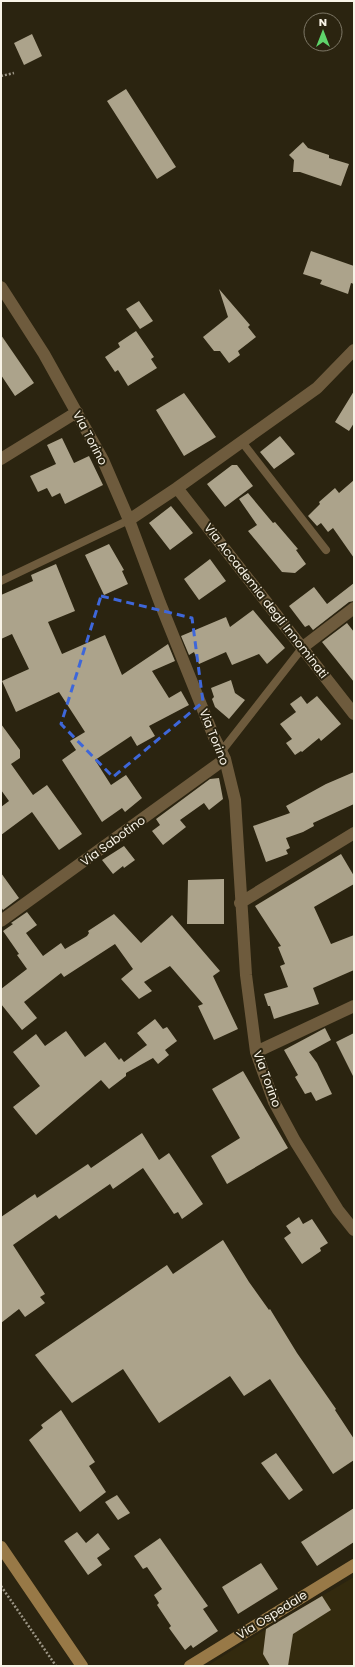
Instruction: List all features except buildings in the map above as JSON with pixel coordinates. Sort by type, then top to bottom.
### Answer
[{"type":"street","name":"Via Torino","points":[[1,287],[44,354],[103,460],[129,520],[160,603],[223,756],[234,800],[246,975],[256,1052],[274,1102],[295,1141],[338,1210],[354,1230]]},
{"type":"street","points":[[129,520],[177,488],[317,388],[354,350]]},
{"type":"street","points":[[1,460],[77,412]]},
{"type":"street","name":"Via Accademia degli Innominati","points":[[177,488],[354,714]]},
{"type":"street","points":[[303,647],[354,608]]},
{"type":"street","name":"Via Sabotino","points":[[1,922],[223,756]]},
{"type":"street","points":[[240,903],[354,833]]},
{"type":"street","points":[[256,1052],[354,1006]]},
{"type":"street","points":[[1,1547],[82,1666]]},
{"type":"street","name":"Via Ospedale","points":[[190,1666],[354,1565]]},
{"type":"lane","points":[[242,442],[326,550]]},
{"type":"lane","points":[[1,581],[129,520]]},
{"type":"lane","points":[[223,756],[303,647]]},
{"type":"path","points":[[1,76],[14,73]]},
{"type":"path","points":[[1,1586],[56,1666]]},
{"type":"highlighted area","points":[[101,596],[192,618],[203,702],[113,777],[61,724]]},
{"type":"shaded area","points":[[354,1577],[354,1666],[207,1666],[266,1629]]}]
